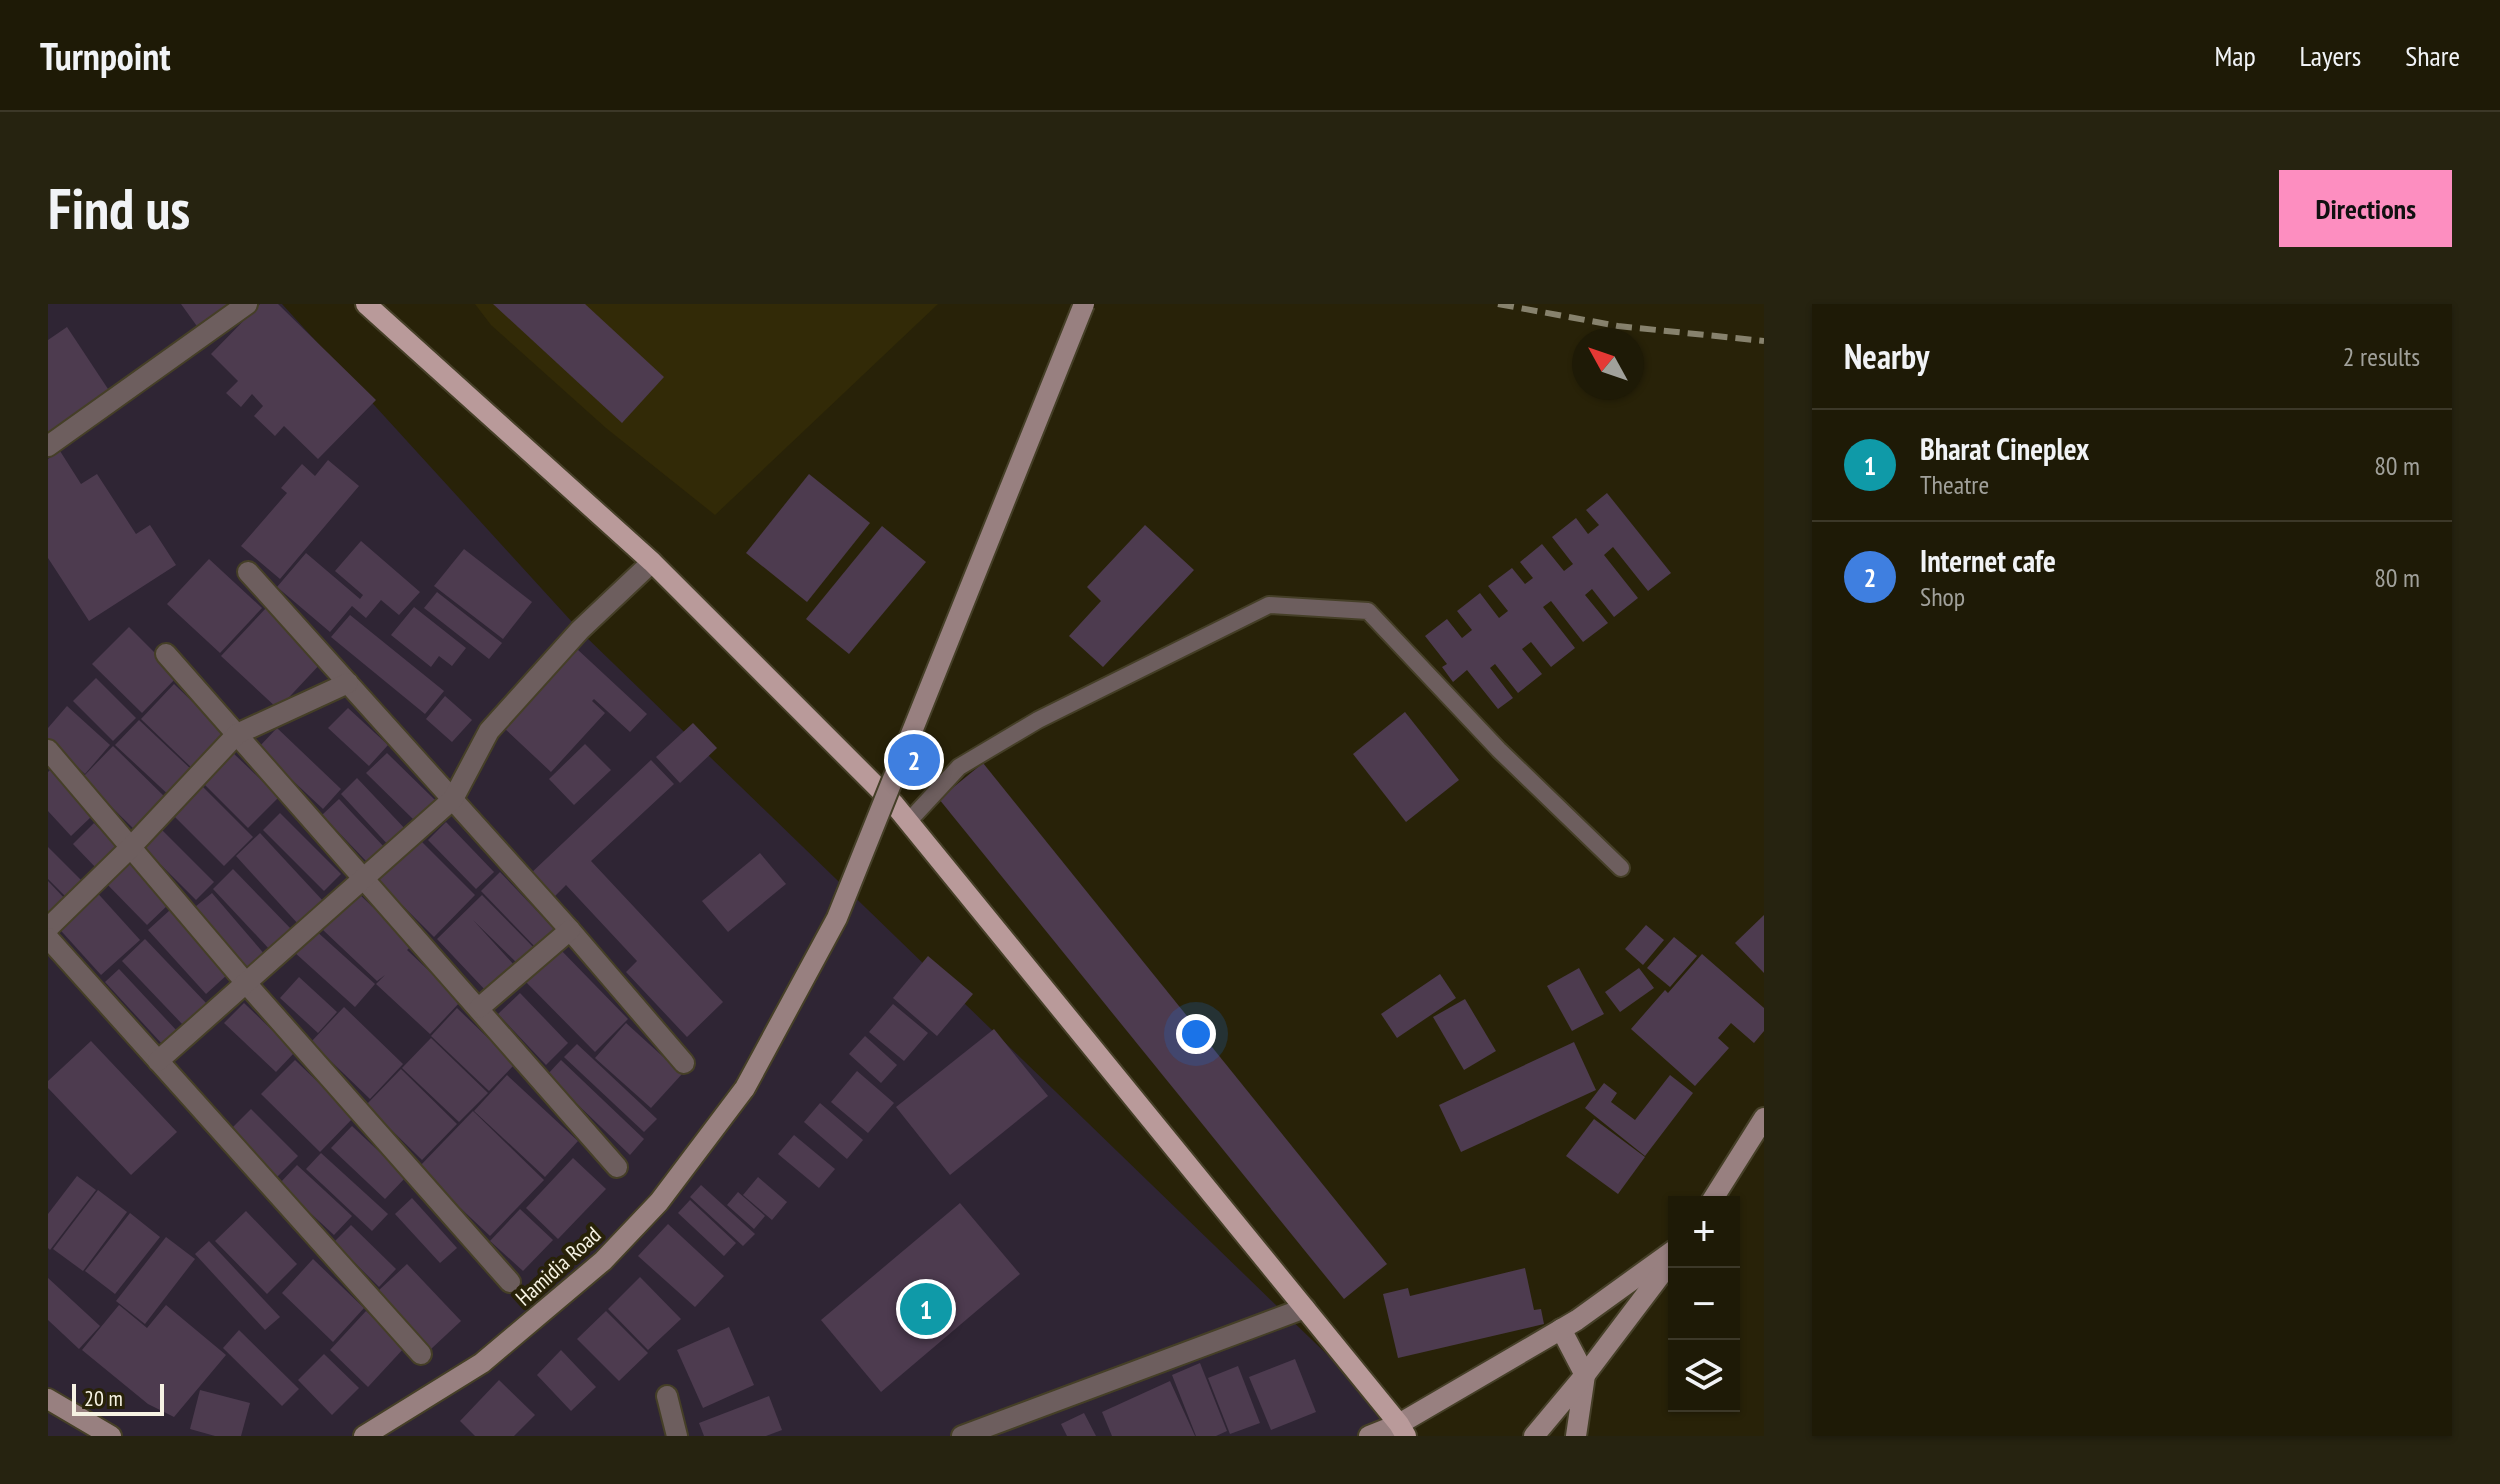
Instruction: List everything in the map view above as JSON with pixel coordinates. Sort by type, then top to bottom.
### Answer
[{"type":"main road","points":[[366,304],[652,562],[894,804],[1403,1430]]},
{"type":"main road","name":"Hamidia Road","points":[[369,1434],[482,1363],[603,1261],[659,1202],[745,1088],[837,918],[1084,304]]},
{"type":"main road","points":[[1715,1196],[1764,1118]]},
{"type":"main road","points":[[1369,1436],[1403,1430],[1561,1329],[1668,1254]]},
{"type":"main road","points":[[1534,1436],[1585,1375],[1668,1265]]},
{"type":"main road","points":[[1561,1329],[1585,1375],[1576,1436]]},
{"type":"main road","points":[[48,1399],[111,1436]]},
{"type":"street","points":[[48,446],[247,304]]},
{"type":"street","points":[[158,1061],[453,799],[489,731],[580,630],[652,562]]},
{"type":"street","points":[[248,572],[570,930],[684,1063]]},
{"type":"street","points":[[166,654],[617,1167]]},
{"type":"street","points":[[48,928],[131,847],[237,734],[348,683]]},
{"type":"street","points":[[48,750],[246,983],[510,1282]]},
{"type":"street","points":[[479,1008],[570,930]]},
{"type":"street","points":[[48,938],[421,1354]]},
{"type":"street","points":[[962,1436],[1305,1308]]},
{"type":"street","points":[[667,1396],[677,1436]]},
{"type":"lane","points":[[908,822],[959,767],[1038,720],[1269,605],[1368,611],[1499,750],[1621,868]]},
{"type":"shaded area","points":[[48,304],[282,304],[583,634],[1404,1429],[1388,1436],[48,1436]]},
{"type":"shaded area","points":[[475,304],[938,304],[715,515],[606,428],[491,325]]},
{"type":"building","points":[[181,304],[232,304],[199,329]]},
{"type":"building","points":[[260,304],[278,304],[376,400],[318,459],[284,426],[275,436],[254,416],[263,406],[252,394],[241,407],[226,393],[238,381],[211,354]]},
{"type":"building","points":[[493,304],[585,304],[664,377],[622,423]]},
{"type":"building","points":[[67,327],[110,392],[48,433],[48,340]]},
{"type":"building","points":[[60,451],[81,484],[97,474],[136,534],[150,525],[176,565],[89,621],[48,558],[48,459]]},
{"type":"building","points":[[328,460],[359,486],[280,579],[241,546],[287,493],[281,488],[302,464],[315,476]]},
{"type":"building","points":[[809,474],[870,523],[807,602],[746,553]]},
{"type":"building","points":[[1607,493],[1671,573],[1648,591],[1613,547],[1604,555],[1638,598],[1614,617],[1592,589],[1585,595],[1608,623],[1583,642],[1551,601],[1543,607],[1575,648],[1551,667],[1531,642],[1522,649],[1542,674],[1518,693],[1495,664],[1490,668],[1513,698],[1498,709],[1467,670],[1453,682],[1442,667],[1447,664],[1425,636],[1447,619],[1462,638],[1472,630],[1457,611],[1480,593],[1499,618],[1508,611],[1488,586],[1512,568],[1525,584],[1533,578],[1520,562],[1542,544],[1564,571],[1573,564],[1552,537],[1576,518],[1588,534],[1599,525],[1586,510]]},
{"type":"building","points":[[1145,525],[1194,570],[1103,667],[1069,636],[1101,601],[1087,587]]},
{"type":"building","points":[[882,526],[926,562],[849,654],[806,619]]},
{"type":"building","points":[[361,541],[420,592],[399,615],[381,600],[366,618],[352,606],[330,632],[277,587],[306,553],[360,599],[363,595],[335,571]]},
{"type":"building","points":[[464,549],[532,602],[503,639],[434,586]]},
{"type":"building","points":[[209,559],[262,608],[220,653],[167,604]]},
{"type":"building","points":[[437,592],[502,643],[489,659],[424,608]]},
{"type":"building","points":[[267,607],[323,661],[278,709],[221,656]]},
{"type":"building","points":[[414,607],[466,648],[452,666],[439,656],[431,667],[391,635]]},
{"type":"building","points":[[350,615],[444,691],[425,714],[331,637]]},
{"type":"building","points":[[129,627],[178,676],[142,713],[92,664]]},
{"type":"building","points":[[577,649],[647,714],[630,732],[594,699],[592,701],[605,713],[551,772],[504,728]]},
{"type":"building","points":[[96,678],[136,718],[113,741],[73,701]]},
{"type":"building","points":[[174,684],[228,736],[195,771],[141,719]]},
{"type":"building","points":[[445,696],[472,720],[452,742],[426,719]]},
{"type":"building","points":[[67,706],[110,745],[85,774],[48,740],[48,728]]},
{"type":"building","points":[[348,708],[388,745],[369,766],[328,728]]},
{"type":"building","points":[[1405,712],[1459,780],[1406,822],[1353,754]]},
{"type":"building","points":[[139,720],[195,773],[172,798],[115,745]]},
{"type":"building","points":[[693,723],[717,748],[680,783],[656,757]]},
{"type":"building","points":[[277,728],[341,789],[323,809],[258,748]]},
{"type":"building","points":[[585,744],[611,770],[574,805],[549,779]]},
{"type":"building","points":[[113,746],[170,802],[139,834],[82,778]]},
{"type":"building","points":[[230,750],[279,797],[248,828],[200,780]]},
{"type":"building","points":[[387,753],[435,800],[414,820],[366,773]]},
{"type":"building","points":[[651,760],[674,784],[591,861],[723,1002],[687,1037],[626,972],[637,961],[566,885],[552,899],[529,875]]},
{"type":"building","points":[[983,763],[1387,1264],[1344,1299],[939,799]]},
{"type":"building","points":[[50,770],[92,816],[71,836],[48,811]]},
{"type":"building","points":[[357,778],[408,832],[391,848],[341,794]]},
{"type":"building","points":[[199,783],[253,837],[224,866],[170,812]]},
{"type":"building","points":[[339,799],[385,848],[368,863],[322,815]]},
{"type":"building","points":[[280,813],[341,874],[324,891],[263,830]]},
{"type":"building","points":[[446,822],[494,872],[476,889],[428,840]]},
{"type":"building","points":[[94,823],[120,850],[99,871],[73,844]]},
{"type":"building","points":[[156,824],[214,882],[196,900],[138,842]]},
{"type":"building","points":[[260,833],[324,902],[299,925],[236,856]]},
{"type":"building","points":[[417,837],[475,895],[434,937],[376,879]]},
{"type":"building","points":[[48,847],[84,883],[68,899],[48,879]]},
{"type":"building","points":[[760,853],[786,884],[728,932],[702,901]]},
{"type":"building","points":[[124,856],[170,903],[147,925],[101,878]]},
{"type":"building","points":[[233,869],[293,931],[271,951],[213,889]]},
{"type":"building","points":[[500,872],[558,933],[539,951],[481,891]]},
{"type":"building","points":[[48,881],[68,902],[48,916]]},
{"type":"building","points":[[93,888],[140,940],[101,975],[54,923]]},
{"type":"building","points":[[357,892],[412,945],[407,950],[461,1001],[430,1034],[376,984],[385,975],[377,981],[322,929]]},
{"type":"building","points":[[212,893],[266,956],[250,970],[195,907]]},
{"type":"building","points":[[482,895],[538,952],[522,968],[473,920],[515,966],[487,992],[437,939]]},
{"type":"building","points":[[170,910],[228,974],[206,994],[148,930]]},
{"type":"building","points":[[1764,915],[1764,973],[1735,943]]},
{"type":"building","points":[[1646,925],[1664,940],[1643,965],[1625,949]]},
{"type":"building","points":[[314,929],[375,984],[355,1007],[293,951]]},
{"type":"building","points":[[1674,937],[1697,956],[1670,987],[1647,968]]},
{"type":"building","points":[[145,939],[207,1004],[184,1026],[122,961]]},
{"type":"building","points":[[556,945],[628,1019],[595,1052],[522,978]]},
{"type":"building","points":[[1702,954],[1764,1008],[1764,1031],[1754,1043],[1731,1023],[1718,1038],[1729,1048],[1695,1086],[1631,1029]]},
{"type":"building","points":[[928,956],[973,994],[937,1036],[893,998]]},
{"type":"building","points":[[1579,968],[1604,1014],[1572,1031],[1547,986]]},
{"type":"building","points":[[1639,968],[1654,988],[1620,1012],[1605,992]]},
{"type":"building","points":[[119,969],[178,1032],[163,1045],[105,982]]},
{"type":"building","points":[[1440,974],[1456,998],[1397,1038],[1381,1014]]},
{"type":"building","points":[[299,977],[337,1012],[318,1033],[280,998]]},
{"type":"building","points":[[520,993],[568,1043],[546,1065],[498,1014]]},
{"type":"building","points":[[1465,999],[1496,1051],[1464,1070],[1433,1017]]},
{"type":"building","points":[[244,1003],[295,1052],[276,1072],[224,1023]]},
{"type":"building","points":[[893,1004],[928,1033],[904,1061],[869,1032]]},
{"type":"building","points":[[344,1007],[403,1064],[370,1099],[311,1042]]},
{"type":"building","points":[[457,1008],[515,1064],[489,1091],[431,1036]]},
{"type":"building","points":[[626,1023],[682,1074],[651,1108],[595,1058]]},
{"type":"building","points":[[994,1029],[1048,1096],[950,1175],[896,1107]]},
{"type":"building","points":[[865,1036],[897,1065],[881,1083],[849,1054]]},
{"type":"building","points":[[431,1038],[488,1093],[459,1122],[402,1068]]},
{"type":"building","points":[[91,1041],[177,1132],[131,1175],[48,1088],[48,1081]]},
{"type":"building","points":[[1574,1042],[1596,1090],[1461,1152],[1439,1105]]},
{"type":"building","points":[[577,1044],[657,1119],[644,1132],[564,1057]]},
{"type":"building","points":[[295,1060],[354,1117],[320,1152],[261,1094]]},
{"type":"building","points":[[561,1060],[644,1139],[630,1155],[547,1075]]},
{"type":"building","points":[[401,1069],[457,1124],[422,1160],[366,1105]]},
{"type":"building","points":[[857,1071],[894,1103],[868,1133],[831,1102]]},
{"type":"building","points":[[507,1075],[578,1141],[545,1177],[474,1111]]},
{"type":"building","points":[[1670,1075],[1693,1093],[1645,1156],[1585,1108],[1604,1083],[1617,1093],[1611,1102],[1635,1120]]},
{"type":"building","points":[[820,1103],[863,1140],[847,1159],[804,1122]]},
{"type":"building","points":[[251,1109],[298,1156],[277,1177],[230,1130]]},
{"type":"building","points":[[473,1111],[544,1180],[490,1236],[418,1168]]},
{"type":"building","points":[[1594,1119],[1645,1157],[1618,1194],[1566,1156]]},
{"type":"building","points":[[352,1126],[406,1177],[385,1199],[331,1148]]},
{"type":"building","points":[[794,1135],[835,1169],[819,1188],[778,1154]]},
{"type":"building","points":[[321,1153],[388,1214],[372,1231],[306,1169]]},
{"type":"building","points":[[573,1158],[606,1189],[558,1239],[526,1208]]},
{"type":"building","points":[[297,1165],[352,1216],[334,1235],[279,1184]]},
{"type":"building","points":[[77,1176],[96,1190],[50,1250],[48,1214]]},
{"type":"building","points":[[758,1177],[787,1202],[772,1220],[743,1195]]},
{"type":"building","points":[[701,1185],[755,1234],[743,1246],[690,1197]]},
{"type":"building","points":[[98,1190],[127,1212],[83,1271],[53,1249]]},
{"type":"building","points":[[738,1192],[765,1216],[754,1229],[727,1205]]},
{"type":"building","points":[[412,1198],[457,1248],[440,1263],[395,1214]]},
{"type":"building","points":[[690,1200],[736,1243],[724,1256],[678,1213]]},
{"type":"building","points":[[960,1203],[1020,1274],[881,1392],[821,1320]]},
{"type":"building","points":[[520,1209],[553,1240],[523,1271],[490,1241]]},
{"type":"building","points":[[246,1211],[297,1264],[267,1294],[215,1241]]},
{"type":"building","points":[[130,1213],[160,1237],[115,1294],[85,1271]]},
{"type":"building","points":[[668,1224],[724,1276],[695,1307],[638,1256]]},
{"type":"building","points":[[351,1225],[396,1269],[379,1287],[334,1242]]},
{"type":"building","points":[[166,1237],[195,1259],[145,1324],[116,1301]]},
{"type":"building","points":[[209,1241],[280,1317],[265,1330],[195,1254]]},
{"type":"building","points":[[313,1259],[364,1308],[333,1342],[282,1293]]},
{"type":"building","points":[[407,1264],[461,1321],[431,1349],[377,1292]]},
{"type":"building","points":[[1525,1268],[1534,1310],[1541,1309],[1544,1324],[1398,1358],[1383,1294],[1408,1288],[1410,1296]]},
{"type":"building","points":[[640,1277],[681,1319],[648,1350],[608,1309]]},
{"type":"building","points":[[48,1278],[100,1326],[79,1349],[48,1320]]},
{"type":"building","points":[[119,1305],[147,1328],[166,1305],[226,1355],[174,1417],[148,1404],[82,1350]]},
{"type":"building","points":[[366,1311],[405,1347],[368,1387],[330,1350]]},
{"type":"building","points":[[606,1311],[648,1353],[619,1381],[577,1339]]},
{"type":"building","points":[[729,1327],[754,1385],[703,1408],[677,1350]]},
{"type":"building","points":[[239,1330],[299,1389],[282,1406],[223,1348]]},
{"type":"building","points":[[561,1350],[596,1387],[571,1411],[537,1375]]},
{"type":"building","points":[[324,1354],[359,1388],[332,1415],[298,1380]]},
{"type":"building","points":[[1295,1359],[1316,1412],[1271,1430],[1249,1377]]},
{"type":"building","points":[[1200,1363],[1227,1431],[1216,1436],[1196,1436],[1172,1375]]},
{"type":"building","points":[[1238,1366],[1260,1423],[1230,1434],[1208,1378]]},
{"type":"building","points":[[499,1380],[535,1415],[514,1436],[475,1436],[460,1421]]},
{"type":"building","points":[[1170,1381],[1195,1436],[1112,1436],[1102,1412]]},
{"type":"building","points":[[200,1390],[250,1403],[241,1436],[215,1436],[190,1429]]},
{"type":"building","points":[[769,1396],[782,1430],[766,1436],[704,1436],[699,1423]]},
{"type":"building","points":[[1084,1413],[1096,1436],[1067,1436],[1061,1424]]},
{"type":"railway","points":[[1498,304],[1618,326],[1764,341]]},
{"type":"place","name":"Internet cafe","points":[[914,760]]},
{"type":"place","name":"Bharat Cineplex","points":[[926,1309]]}]
